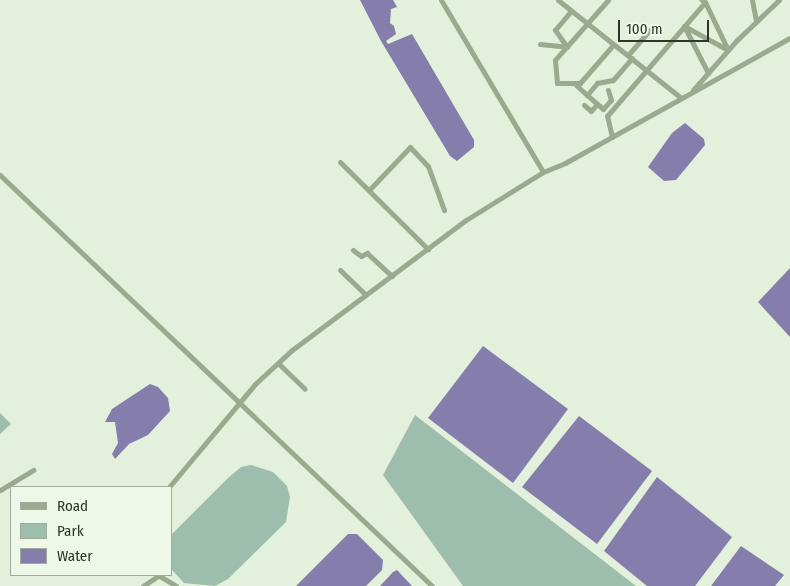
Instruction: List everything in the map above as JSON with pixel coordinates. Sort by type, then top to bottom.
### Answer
[{"type":"street","points":[[441,0],[543,172]]},
{"type":"street","points":[[558,0],[570,12],[630,56],[681,98]]},
{"type":"street","points":[[608,0],[555,60],[557,83],[576,84],[596,106],[603,109],[611,100],[608,90]]},
{"type":"street","points":[[752,0],[756,22]]},
{"type":"street","points":[[691,92],[728,50],[779,0]]},
{"type":"street","points":[[612,137],[607,116],[704,1],[728,50]]},
{"type":"street","points":[[567,47],[555,30],[570,12]]},
{"type":"street","points":[[684,26],[728,50]]},
{"type":"street","points":[[684,26],[708,72]]},
{"type":"street","points":[[587,94],[597,83],[613,80],[650,30]]},
{"type":"street","points":[[170,486],[241,402],[278,363],[366,294],[466,220],[543,172],[612,137],[691,92],[789,41]]},
{"type":"street","points":[[540,44],[567,47]]},
{"type":"street","points":[[576,84],[613,45]]},
{"type":"street","points":[[584,105],[590,111],[596,106]]},
{"type":"street","points":[[370,189],[410,147],[428,166],[444,210]]},
{"type":"street","points":[[340,162],[370,189],[428,249]]},
{"type":"street","points":[[0,175],[241,402],[432,586]]},
{"type":"street","points":[[353,250],[360,256],[367,253],[392,276]]},
{"type":"street","points":[[340,270],[366,294]]},
{"type":"street","points":[[278,363],[305,389]]},
{"type":"street","points":[[0,490],[33,470]]},
{"type":"street","points":[[144,586],[157,576]]},
{"type":"street","points":[[160,576],[176,586]]},
{"type":"green space","points":[[0,413],[11,424],[0,434]]},
{"type":"green space","points":[[415,415],[636,586],[463,586],[383,475]]},
{"type":"green space","points":[[251,465],[273,472],[287,486],[290,497],[286,522],[228,579],[215,586],[184,583],[172,570],[172,534],[241,467]]},
{"type":"water","points":[[360,0],[393,0],[397,7],[391,9],[390,23],[394,26],[396,34],[386,41],[388,44],[412,34],[474,140],[474,147],[457,161],[450,156],[381,41]]},
{"type":"water","points":[[685,123],[704,139],[705,145],[676,180],[664,181],[648,167],[672,133]]},
{"type":"water","points":[[790,268],[790,337],[758,302]]},
{"type":"water","points":[[483,346],[568,409],[513,483],[428,418]]},
{"type":"water","points":[[150,384],[158,387],[168,398],[170,411],[148,435],[129,444],[115,459],[112,454],[118,443],[115,422],[105,422],[112,409]]},
{"type":"water","points":[[579,416],[652,471],[597,544],[522,487]]},
{"type":"water","points":[[657,477],[732,537],[695,586],[647,586],[604,551]]},
{"type":"water","points":[[348,534],[357,534],[383,560],[382,570],[366,586],[296,586]]},
{"type":"water","points":[[741,546],[784,575],[775,586],[711,586]]},
{"type":"water","points":[[397,570],[412,586],[380,586],[393,572]]}]
